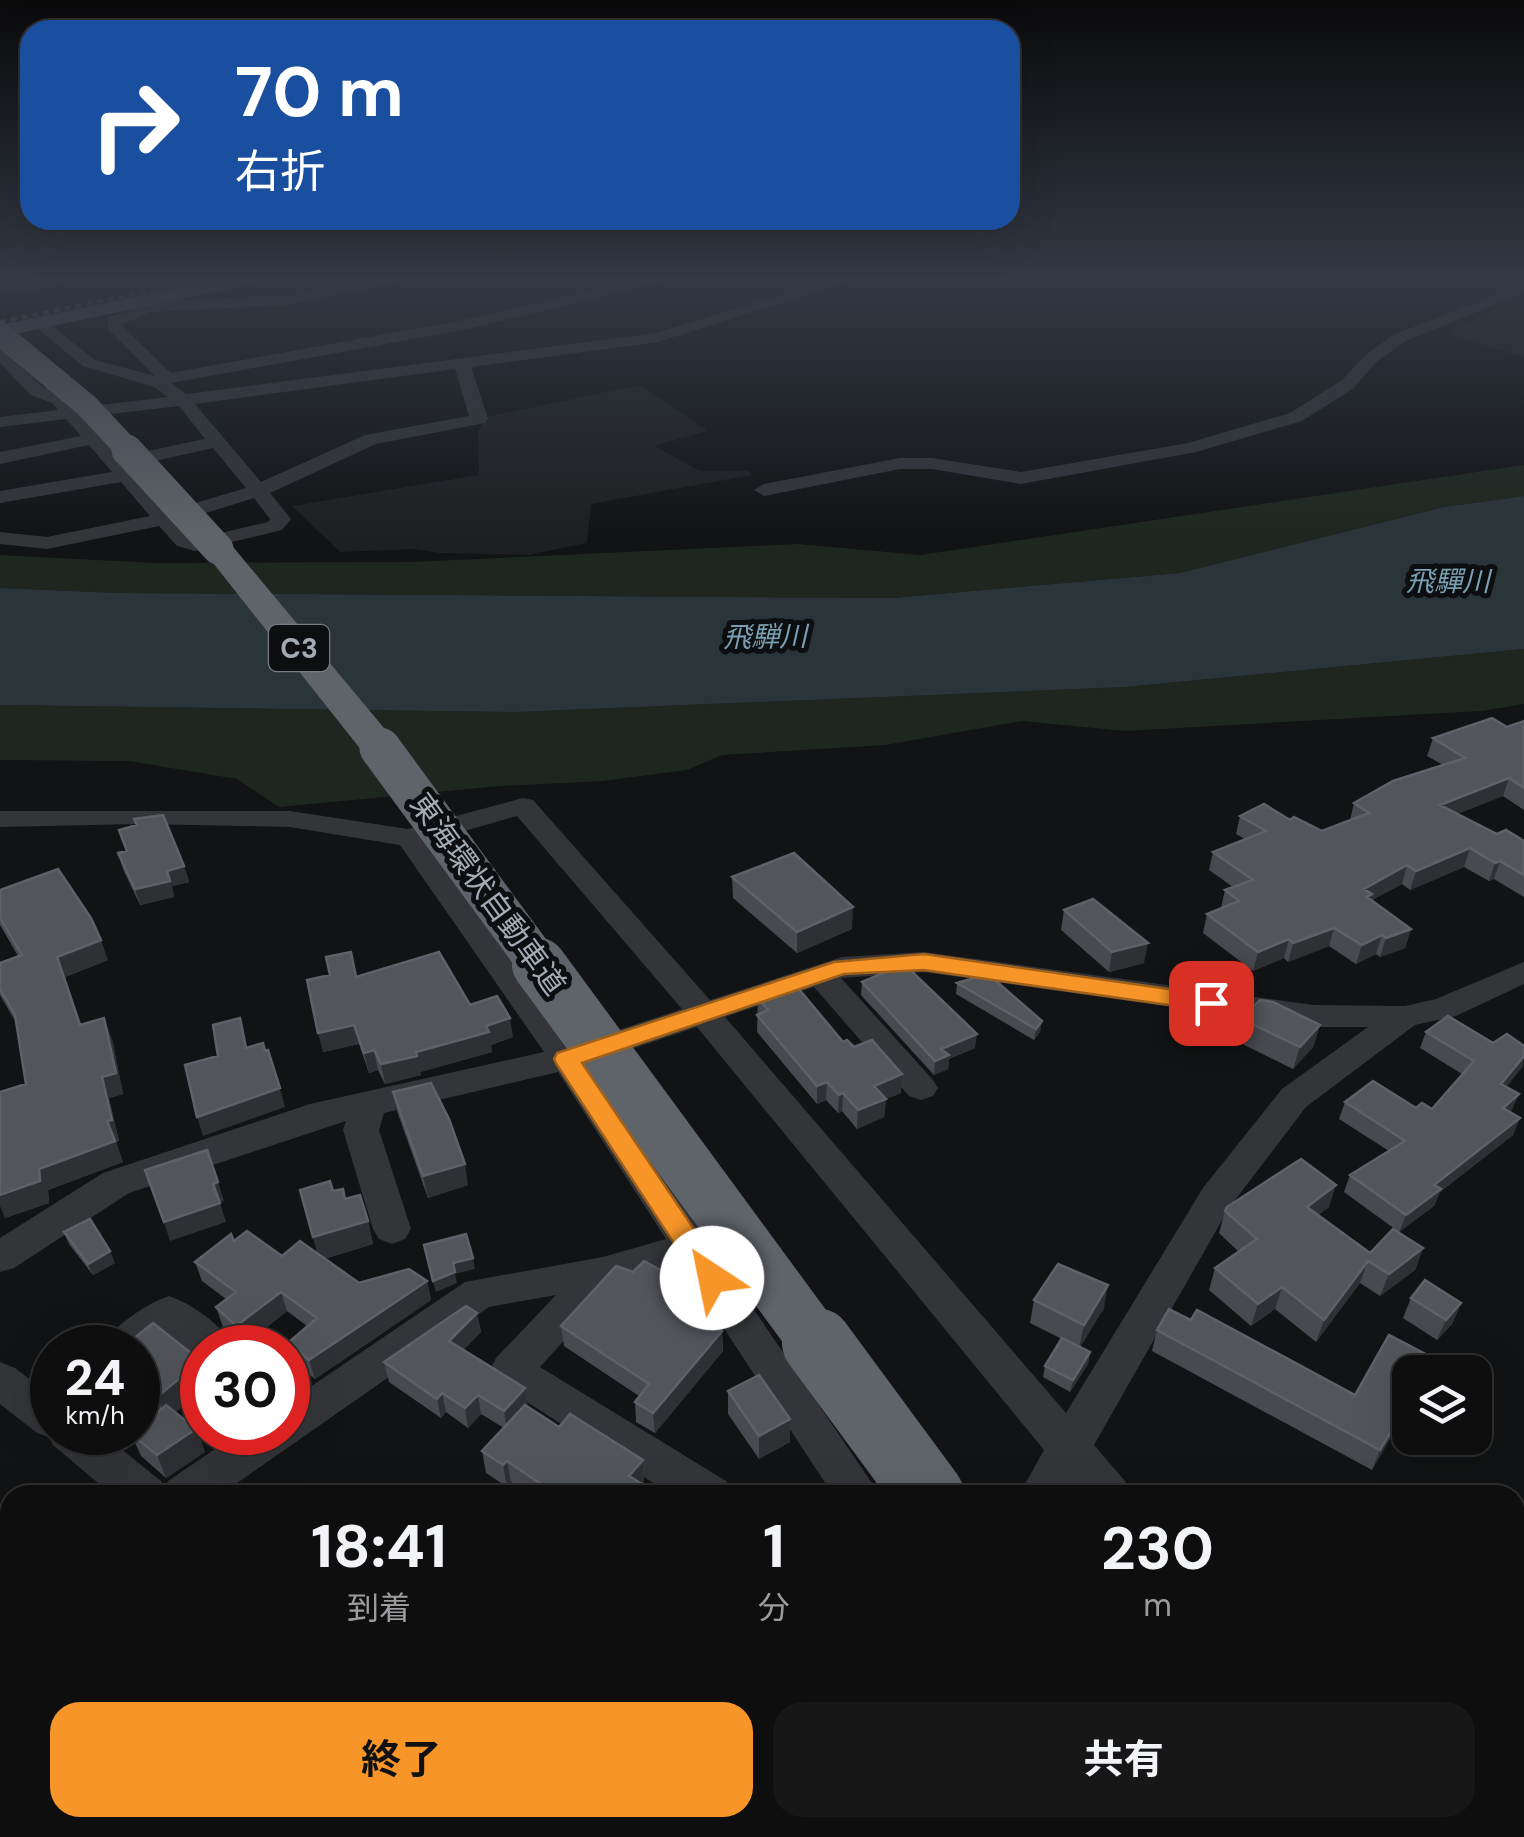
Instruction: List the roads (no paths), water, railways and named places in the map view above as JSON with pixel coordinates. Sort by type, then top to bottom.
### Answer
[{"type":"highway","name":"東海環状自動車道","points":[[36,365],[87,406],[148,470],[228,561],[388,759],[922,1485]]},
{"type":"street","points":[[22,365],[38,391],[64,407],[184,542],[195,545],[264,531],[281,519],[219,441],[150,365]]},
{"type":"street","points":[[64,407],[84,378],[85,365]]},
{"type":"street","points":[[115,365],[164,381],[251,365]]},
{"type":"street","points":[[0,422],[64,407],[182,400],[464,365]]},
{"type":"street","points":[[0,538],[47,543],[164,519],[257,491],[371,439],[479,419],[470,365]]},
{"type":"street","points":[[764,490],[920,463],[1020,478],[1190,448],[1316,408],[1367,365]]},
{"type":"street","points":[[0,458],[92,439]]},
{"type":"street","points":[[0,498],[219,441]]},
{"type":"street","points":[[0,819],[290,819],[409,838],[523,806],[704,1014],[1100,1485]]},
{"type":"street","points":[[409,838],[566,1059],[851,1485]]},
{"type":"street","points":[[0,1257],[116,1183],[310,1117],[566,1059],[842,967],[924,962],[1314,1016],[1405,1017],[1446,1008],[1524,972]]},
{"type":"street","points":[[820,974],[921,1088]]},
{"type":"street","points":[[1046,1485],[1216,1198],[1294,1098],[1405,1017]]},
{"type":"street","points":[[369,1104],[361,1130],[392,1228]]},
{"type":"street","points":[[310,1405],[479,1294],[602,1272],[692,1246]]},
{"type":"street","points":[[602,1272],[511,1370],[694,1485]]},
{"type":"street","points":[[151,1325],[168,1312],[185,1325]]},
{"type":"street","points":[[0,1380],[30,1400]]},
{"type":"street","points":[[99,1455],[134,1485]]},
{"type":"street","points":[[198,1485],[239,1455]]},
{"type":"water","name":"飛驒川","points":[[1524,496],[1524,649],[1125,687],[517,712],[0,705],[0,588],[119,593],[893,598],[1180,573],[1444,507]]},
{"type":"water label","name":"飛騨川","points":[[765,637]]}]
